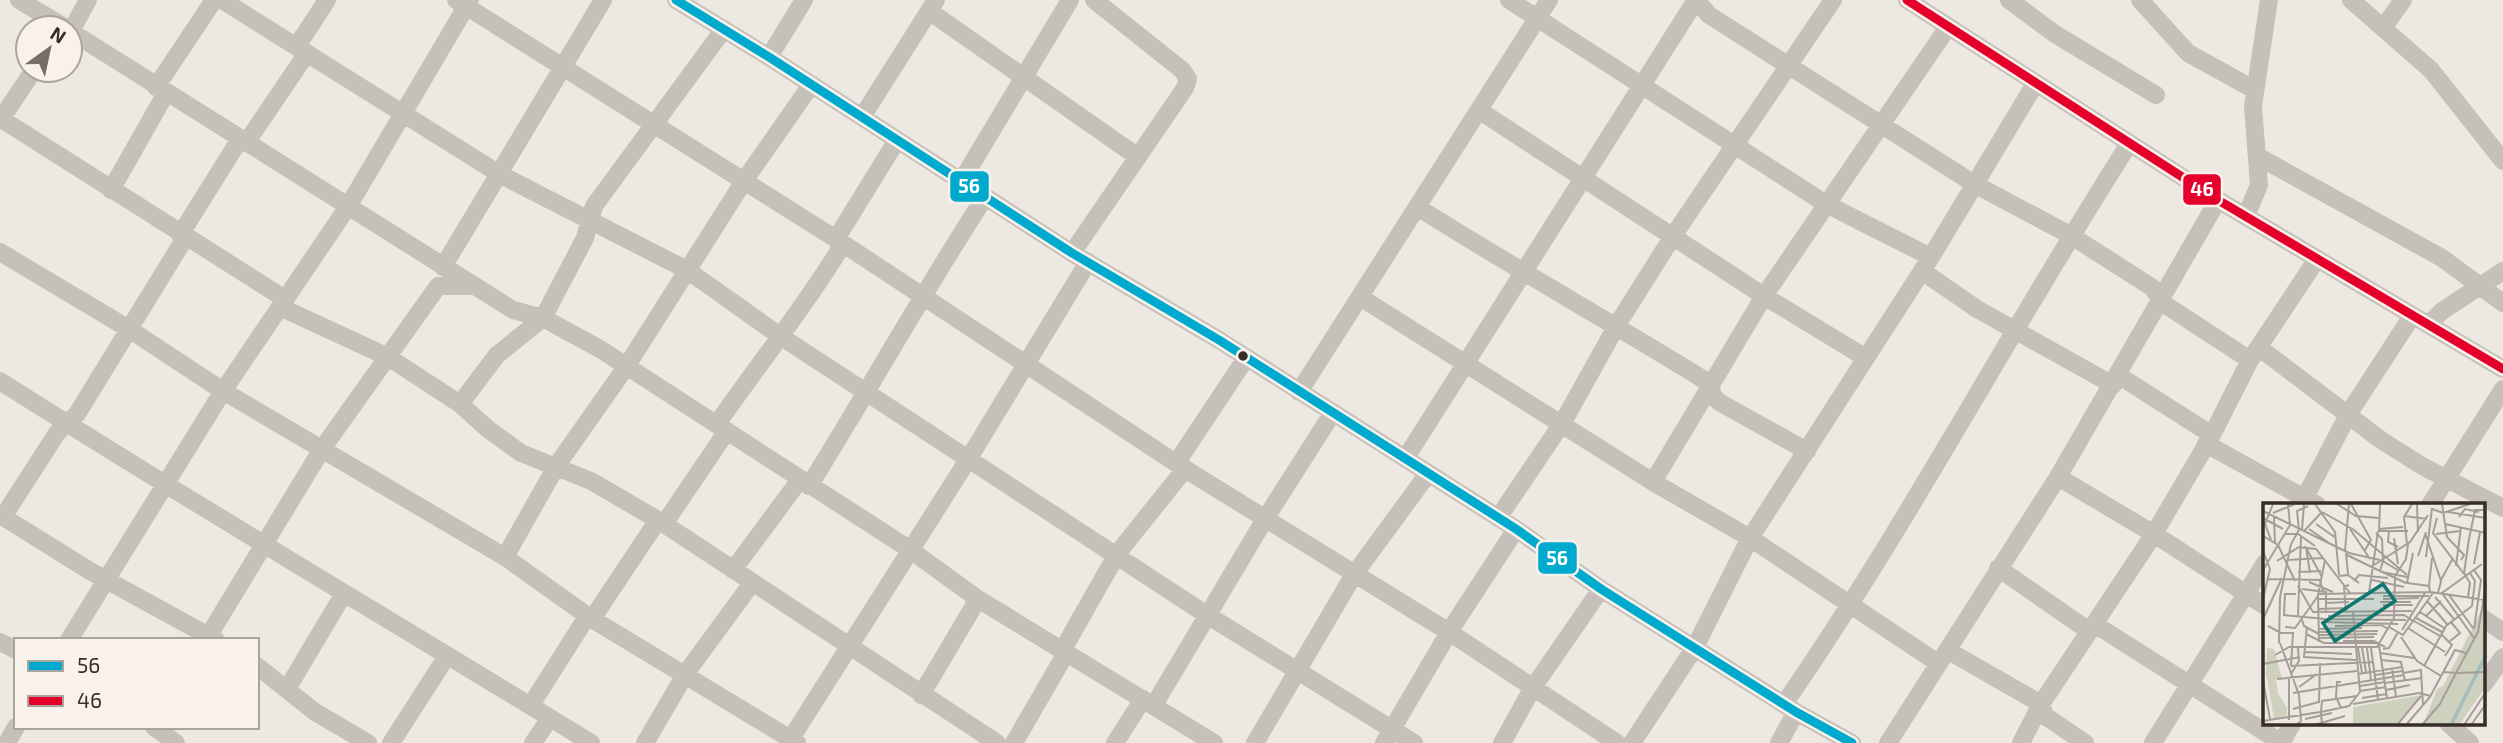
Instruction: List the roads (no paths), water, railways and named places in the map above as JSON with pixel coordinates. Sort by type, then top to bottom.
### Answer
[{"type":"street","points":[[19,0],[42,14]]},
{"type":"street","points":[[111,190],[161,90],[214,0]]},
{"type":"street","points":[[222,0],[501,175],[687,270],[780,336],[1207,615],[1296,670],[1389,736],[1414,743]]},
{"type":"street","points":[[327,0],[302,50],[182,237],[77,414],[54,436],[3,521],[210,638],[322,449],[438,286],[474,286]]},
{"type":"street","points":[[443,267],[501,175],[561,67],[603,0]]},
{"type":"street","points":[[676,0],[962,180],[1080,258],[1246,358],[1516,529],[1601,589],[1790,708],[1852,743]]},
{"type":"street","points":[[769,57],[804,0]]},
{"type":"street","points":[[962,180],[1070,0]]},
{"type":"street","points":[[0,252],[129,329],[223,391],[505,557],[590,617],[686,673],[792,742],[848,646],[1027,363],[1080,258],[1138,157],[1185,88],[1188,79],[1182,70],[1094,0]]},
{"type":"street","points":[[1509,0],[1735,148],[1927,264],[2015,331],[2116,380],[2308,503],[2349,413],[2412,316]]},
{"type":"street","points":[[1299,392],[1419,208],[1549,0]]},
{"type":"street","points":[[1405,459],[1696,0],[1709,15],[1883,123],[1976,185],[2070,236],[2153,288],[2161,302],[2255,354],[2349,413],[2381,440],[2503,508]]},
{"type":"street","points":[[1498,518],[1563,422],[1617,325],[1673,236],[1833,0]]},
{"type":"street","points":[[1908,0],[2218,200],[2503,369]]},
{"type":"street","points":[[2009,0],[2054,34],[2156,95]]},
{"type":"street","points":[[2140,0],[2188,53],[2255,90]]},
{"type":"street","points":[[2246,216],[2259,185],[2253,106],[2269,0]]},
{"type":"street","points":[[2351,0],[2431,71],[2503,161]]},
{"type":"street","points":[[2383,28],[2403,0]]},
{"type":"street","points":[[70,638],[223,391],[349,205],[464,2],[561,67],[836,239],[1181,466],[1353,576],[1449,632],[1616,743]]},
{"type":"street","points":[[862,117],[930,5],[1138,157]]},
{"type":"street","points":[[1653,482],[1764,296],[1948,26]]},
{"type":"street","points":[[460,404],[497,355],[543,318],[585,238],[588,218],[594,206],[656,126],[724,29]]},
{"type":"street","points":[[84,40],[513,310],[543,318],[626,367],[909,550],[978,599],[1214,743]]},
{"type":"street","points":[[24,84],[0,118],[283,303],[388,357],[460,404],[489,430],[521,453],[557,465],[661,522],[997,743]]},
{"type":"street","points":[[1632,743],[1695,647],[1749,538],[1927,264],[2035,84]]},
{"type":"street","points":[[505,557],[557,465],[626,367],[744,181],[811,85]]},
{"type":"street","points":[[1480,111],[1764,296],[1866,358]]},
{"type":"street","points":[[836,239],[897,140]]},
{"type":"street","points":[[1779,743],[1790,708],[2070,236],[2129,144]]},
{"type":"street","points":[[2257,156],[2442,258],[2503,303]]},
{"type":"street","points":[[733,570],[804,484],[868,391],[921,296],[985,197]]},
{"type":"street","points":[[1888,743],[2058,477],[2218,200]]},
{"type":"street","points":[[1419,208],[1523,274],[1617,325],[1711,384]]},
{"type":"street","points":[[531,705],[590,617],[661,522],[722,428],[751,372],[799,314],[838,252],[836,239]]},
{"type":"street","points":[[2021,743],[2041,704],[2154,534],[2255,354],[2317,259]]},
{"type":"street","points":[[2429,324],[2442,311],[2503,271]]},
{"type":"street","points":[[1360,297],[1563,422],[1653,482],[1749,538],[1851,608],[2041,704],[2045,716],[2085,743]]},
{"type":"street","points":[[1014,743],[1117,554],[1181,466],[1246,358]]},
{"type":"street","points":[[0,381],[265,543],[343,595],[591,743]]},
{"type":"street","points":[[1711,384],[1712,395],[1719,402],[1807,451]]},
{"type":"street","points":[[2431,503],[2503,389]]},
{"type":"street","points":[[1115,743],[1148,702],[1207,615],[1332,414]]},
{"type":"street","points":[[1255,743],[1353,576],[1427,475]]},
{"type":"street","points":[[2058,477],[2154,534],[2263,605]]},
{"type":"street","points":[[1389,736],[1449,632],[1516,529]]},
{"type":"street","points":[[2153,743],[2263,566]]},
{"type":"street","points":[[1998,568],[2282,743],[2291,726]]},
{"type":"street","points":[[645,743],[686,673],[752,583]]},
{"type":"street","points":[[1502,743],[1532,689],[1601,589]]},
{"type":"street","points":[[287,689],[343,595]]},
{"type":"street","points":[[921,695],[978,599]]},
{"type":"street","points":[[2486,620],[2503,632]]},
{"type":"street","points":[[391,743],[447,656]]},
{"type":"street","points":[[2486,681],[2503,657]]},
{"type":"street","points":[[259,668],[315,712],[368,743]]},
{"type":"street","points":[[533,743],[550,718]]},
{"type":"street","points":[[2443,743],[2452,726]]},
{"type":"street","points":[[2453,726],[2470,743]]},
{"type":"street","points":[[154,732],[176,743]]}]
